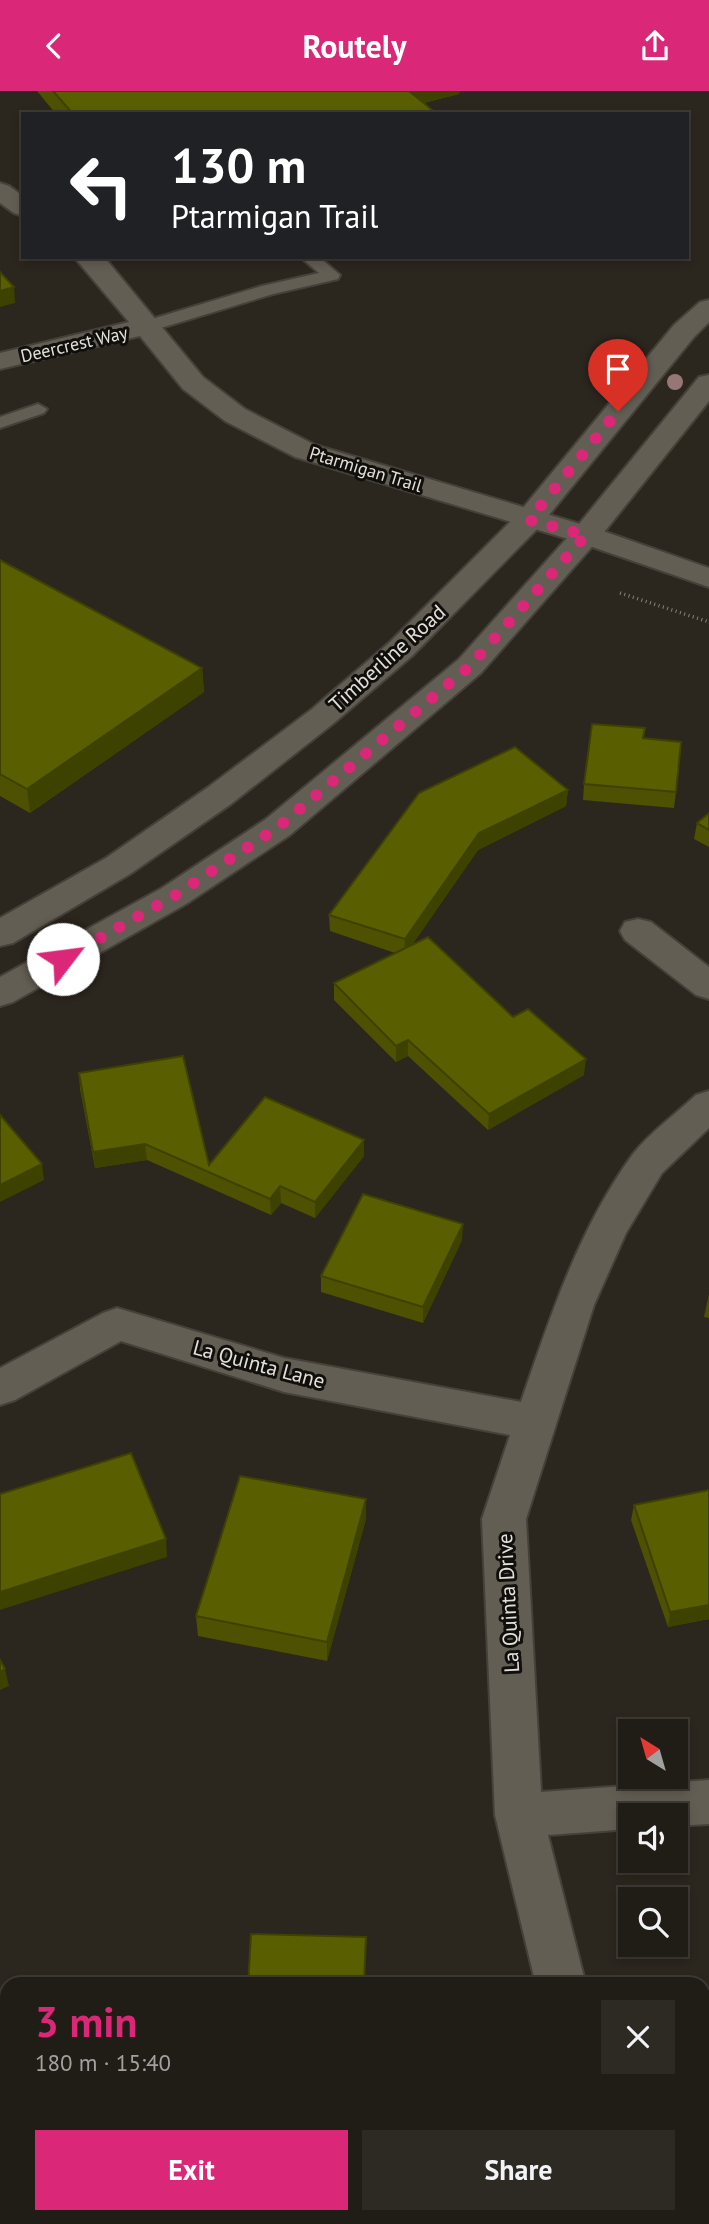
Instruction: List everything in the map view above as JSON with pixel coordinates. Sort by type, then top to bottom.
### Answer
[{"type":"street","points":[[0,191],[21,207]]},
{"type":"street","name":"Ptarmigan Trail","points":[[90,259],[193,383],[235,415],[305,451],[586,535],[709,578]]},
{"type":"street","name":"Timberline Road","points":[[0,934],[117,866],[219,796],[323,716],[401,649],[529,520],[684,331],[709,307]]},
{"type":"street","name":"Deercrest Way","points":[[0,361],[148,326]]},
{"type":"street","points":[[0,993],[174,896],[278,827],[470,666],[586,535],[709,383]]},
{"type":"street","points":[[638,931],[709,986]]},
{"type":"street","name":"La Quinta Drive","points":[[559,1977],[519,1815],[504,1519],[574,1305],[608,1229],[648,1163],[709,1105]]},
{"type":"street","name":"La Quinta Lane","points":[[0,1388],[117,1324],[284,1375],[534,1422]]},
{"type":"street","points":[[519,1815],[709,1802]]},
{"type":"lane","points":[[148,326],[268,290],[332,275],[311,259]]},
{"type":"lane","points":[[0,422],[38,409]]},
{"type":"path","points":[[621,593],[709,622]]},
{"type":"building","points":[[53,91],[409,91],[435,112],[71,112]]},
{"type":"building","points":[[0,272],[14,287],[0,291]]},
{"type":"building","points":[[0,560],[202,668],[27,789],[0,774]]},
{"type":"building","points":[[592,724],[645,728],[643,738],[681,742],[676,792],[584,784]]},
{"type":"building","points":[[515,747],[568,790],[479,833],[405,939],[329,915],[419,793]]},
{"type":"building","points":[[709,813],[709,830],[697,823]]},
{"type":"building","points":[[428,937],[513,1017],[528,1009],[586,1059],[489,1114],[408,1040],[396,1046],[334,983]]},
{"type":"building","points":[[183,1056],[209,1165],[265,1097],[364,1140],[315,1202],[280,1186],[270,1199],[145,1144],[93,1152],[79,1073]]},
{"type":"building","points":[[0,1115],[42,1164],[0,1185]]},
{"type":"building","points":[[363,1194],[463,1224],[423,1307],[321,1276]]},
{"type":"building","points":[[131,1453],[166,1539],[0,1592],[0,1494]]},
{"type":"building","points":[[240,1476],[366,1499],[327,1642],[196,1616]]},
{"type":"building","points":[[709,1490],[709,1605],[670,1612],[634,1505]]},
{"type":"building","points":[[251,1934],[366,1937],[364,1977],[248,1977]]},
{"type":"route","points":[[63,959],[174,896],[278,827],[470,666],[586,535],[529,520],[618,411]]}]
